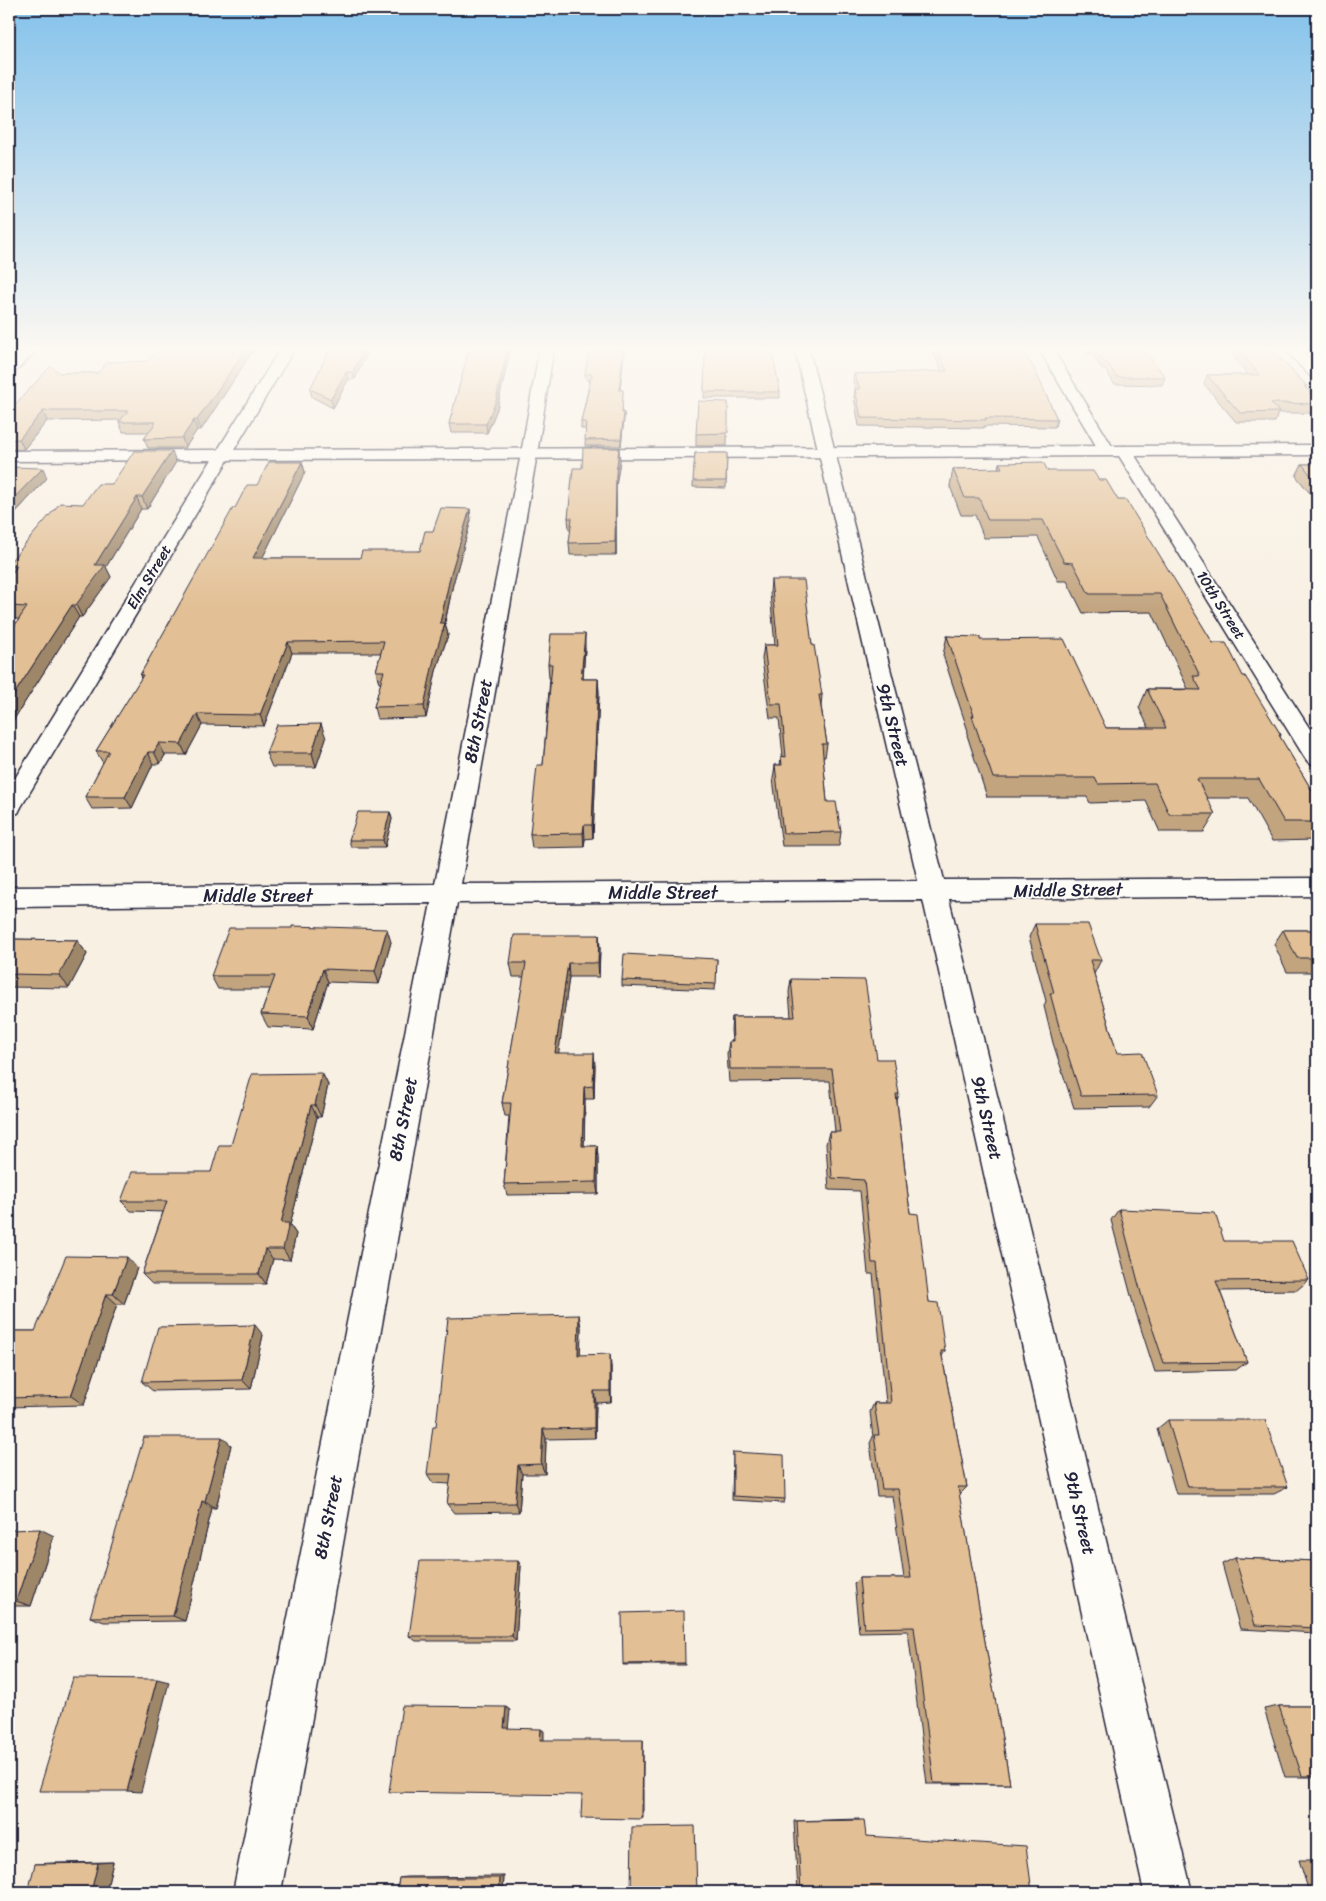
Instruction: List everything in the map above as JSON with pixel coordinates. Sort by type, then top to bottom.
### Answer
[{"type":"street","name":"Elm Street","points":[[9,808],[235,435]]},
{"type":"street","name":"8th Street","points":[[257,1892],[532,435]]},
{"type":"street","name":"9th Street","points":[[822,435],[934,892],[1168,1892]]},
{"type":"street","name":"10th Street","points":[[1105,435],[1317,758]]},
{"type":"street","points":[[9,456],[1317,450]]},
{"type":"street","name":"Middle Street","points":[[9,896],[934,892],[1317,888]]},
{"type":"building","points":[[9,435],[23,435],[19,439],[9,440]]},
{"type":"building","points":[[147,435],[184,435],[182,438],[144,439]]},
{"type":"building","points":[[585,435],[621,435],[621,439],[585,440]]},
{"type":"building","points":[[583,448],[619,448],[616,474],[615,542],[569,543],[572,518],[568,518],[573,468],[582,468]]},
{"type":"building","points":[[134,451],[172,451],[142,497],[137,497],[95,565],[105,565],[76,605],[72,605],[9,702],[9,634],[27,607],[9,606],[9,577],[17,566],[9,566],[9,563],[60,503],[83,504],[98,484],[112,484]]},
{"type":"building","points":[[695,453],[727,453],[726,481],[693,481]]},
{"type":"building","points":[[269,462],[302,462],[253,558],[360,558],[362,551],[420,551],[425,531],[433,531],[441,508],[470,509],[451,573],[440,623],[445,623],[434,659],[424,706],[374,707],[384,671],[376,671],[384,641],[288,642],[260,715],[197,714],[181,744],[159,743],[154,752],[148,752],[125,797],[85,797],[109,751],[96,751],[143,675],[140,675],[233,508],[235,508],[247,485],[257,485]]},
{"type":"building","points":[[1043,462],[1048,471],[1093,471],[1099,480],[1106,480],[1118,500],[1126,500],[1213,643],[1226,643],[1243,676],[1245,676],[1281,735],[1279,735],[1317,799],[1317,822],[1284,822],[1259,779],[1197,779],[1215,814],[1169,814],[1155,783],[1098,784],[1095,778],[993,778],[947,636],[980,637],[980,640],[1064,639],[1106,728],[1166,728],[1147,689],[1201,690],[1193,676],[1200,676],[1160,594],[1089,594],[1073,563],[1064,562],[1043,520],[988,520],[979,498],[965,498],[953,469],[1002,468],[999,463]]},
{"type":"building","points":[[1302,464],[1317,464],[1317,483]]},
{"type":"building","points":[[9,467],[43,468],[11,501],[9,501]]},
{"type":"building","points":[[771,580],[804,580],[812,645],[814,645],[822,695],[819,695],[827,744],[822,744],[827,802],[836,802],[841,832],[783,833],[775,765],[782,765],[781,756],[786,757],[781,704],[771,704],[764,645],[778,645]]},
{"type":"building","points":[[551,634],[585,634],[581,679],[598,679],[592,825],[584,825],[583,833],[530,834],[537,765],[543,765],[552,664],[548,664]]},
{"type":"building","points":[[321,724],[312,753],[266,753],[277,725]]},
{"type":"building","points":[[358,812],[390,812],[383,840],[349,840]]},
{"type":"building","points":[[1035,924],[1088,924],[1101,960],[1090,960],[1117,1053],[1142,1052],[1158,1095],[1081,1096],[1050,993],[1054,993]]},
{"type":"building","points":[[292,926],[387,929],[375,971],[323,969],[308,1016],[261,1014],[275,976],[211,976],[229,928],[292,928]]},
{"type":"building","points":[[1283,930],[1317,930],[1317,958],[1297,958]]},
{"type":"building","points":[[514,935],[599,935],[598,963],[568,963],[555,1053],[594,1053],[593,1086],[584,1087],[582,1146],[597,1146],[596,1182],[504,1184],[511,1103],[502,1103],[526,963],[510,963]]},
{"type":"building","points":[[9,939],[77,940],[59,975],[9,974]]},
{"type":"building","points":[[624,954],[717,959],[716,984],[622,980]]},
{"type":"building","points":[[791,979],[865,980],[877,1059],[893,1059],[899,1094],[896,1094],[910,1213],[918,1214],[929,1302],[938,1303],[945,1351],[941,1351],[967,1487],[958,1487],[1010,1784],[934,1783],[914,1627],[864,1628],[859,1578],[911,1578],[898,1489],[882,1489],[874,1435],[879,1435],[874,1403],[891,1403],[877,1263],[872,1263],[864,1180],[832,1178],[829,1132],[840,1132],[832,1069],[730,1069],[729,1041],[733,1041],[732,1017],[795,1017]]},
{"type":"building","points":[[322,1073],[315,1105],[311,1105],[281,1223],[289,1223],[283,1249],[265,1249],[259,1274],[142,1274],[167,1201],[121,1201],[132,1172],[211,1172],[219,1145],[231,1145],[252,1074]]},
{"type":"building","points":[[1119,1209],[1215,1213],[1224,1241],[1292,1241],[1309,1280],[1216,1281],[1247,1362],[1164,1363],[1142,1297]]},
{"type":"building","points":[[66,1256],[127,1257],[113,1294],[106,1294],[71,1396],[9,1398],[9,1331],[35,1331]]},
{"type":"building","points":[[579,1315],[578,1355],[610,1354],[610,1391],[594,1391],[594,1428],[543,1429],[541,1464],[518,1465],[515,1503],[447,1504],[451,1474],[427,1474],[433,1426],[436,1426],[448,1318]]},
{"type":"building","points":[[255,1325],[242,1380],[142,1382],[158,1327]]},
{"type":"building","points":[[1168,1420],[1265,1420],[1288,1487],[1188,1487]]},
{"type":"building","points":[[144,1437],[222,1437],[205,1501],[202,1501],[173,1616],[90,1617]]},
{"type":"building","points":[[733,1452],[784,1455],[785,1499],[733,1496]]},
{"type":"building","points":[[40,1529],[16,1601],[9,1601],[9,1530]]},
{"type":"building","points":[[1235,1558],[1317,1561],[1317,1628],[1255,1625]]},
{"type":"building","points":[[420,1561],[518,1561],[512,1636],[409,1636]]},
{"type":"building","points":[[684,1611],[685,1663],[623,1664],[622,1613]]},
{"type":"building","points":[[73,1678],[157,1679],[127,1791],[39,1791]]},
{"type":"building","points":[[402,1706],[506,1707],[504,1728],[541,1729],[540,1740],[643,1740],[642,1819],[581,1818],[582,1795],[389,1792]]},
{"type":"building","points":[[1279,1706],[1317,1706],[1317,1776],[1302,1776]]},
{"type":"building","points":[[864,1820],[866,1836],[1026,1846],[1032,1892],[801,1892],[797,1821]]},
{"type":"building","points":[[695,1826],[697,1892],[631,1892],[632,1827]]},
{"type":"building","points":[[98,1863],[91,1892],[28,1892],[35,1864]]},
{"type":"building","points":[[399,1878],[500,1878],[499,1892],[397,1892]]}]
